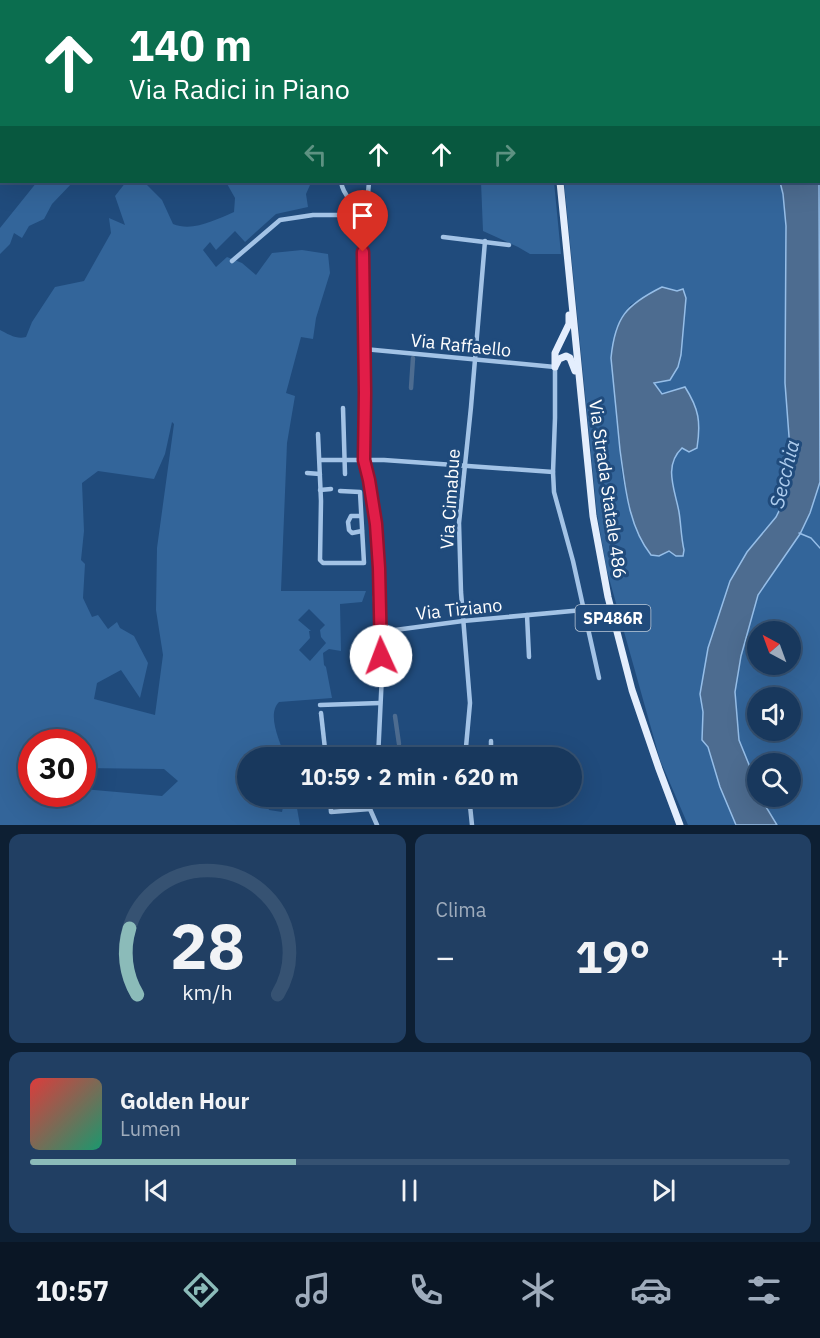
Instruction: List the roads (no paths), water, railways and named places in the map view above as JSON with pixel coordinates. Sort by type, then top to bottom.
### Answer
[{"type":"main road","name":"Via Strada Statale 486","points":[[560,183],[593,516],[608,597],[632,690],[658,770],[680,825]]},
{"type":"main road","points":[[555,368],[555,353],[569,324],[567,299],[570,289]]},
{"type":"main road","points":[[555,368],[562,356],[570,358],[575,368],[581,403]]},
{"type":"street","points":[[341,183],[343,192],[348,198],[366,208]]},
{"type":"street","points":[[369,183],[365,215],[364,460],[376,524],[381,620],[378,747]]},
{"type":"street","points":[[232,261],[280,220],[313,215],[365,215]]},
{"type":"street","points":[[443,237],[509,245]]},
{"type":"street","name":"Via Cimabue","points":[[466,747],[470,703],[463,621],[459,523],[485,242]]},
{"type":"street","name":"Via Raffaello","points":[[364,349],[555,368]]},
{"type":"street","points":[[555,368],[554,492],[599,678]]},
{"type":"street","points":[[343,408],[345,474]]},
{"type":"street","points":[[318,434],[322,562],[364,563],[360,492],[340,491]]},
{"type":"street","points":[[320,460],[364,460],[553,472]]},
{"type":"street","points":[[307,473],[320,474]]},
{"type":"street","points":[[320,493],[330,489]]},
{"type":"street","points":[[360,516],[351,516],[348,522],[352,533],[376,524]]},
{"type":"street","points":[[378,564],[375,597],[380,673]]},
{"type":"street","name":"Via Tiziano","points":[[395,630],[583,610]]},
{"type":"street","name":"Via Tiziano","points":[[526,615],[529,657]]},
{"type":"street","points":[[381,620],[385,626],[395,630]]},
{"type":"street","points":[[381,639],[395,630]]},
{"type":"street","points":[[380,673],[373,666],[381,656]]},
{"type":"street","points":[[320,705],[380,703]]},
{"type":"street","points":[[321,713],[325,747]]},
{"type":"street","points":[[491,741],[491,747]]},
{"type":"street","points":[[331,807],[331,812],[370,809],[377,825]]},
{"type":"street","points":[[470,807],[472,825]]},
{"type":"waterway","points":[[411,388],[413,358]]},
{"type":"waterway","points":[[799,533],[811,538],[820,548]]},
{"type":"waterway","points":[[395,716],[399,744]]},
{"type":"water label","name":"Secchia","points":[[784,474]]}]
